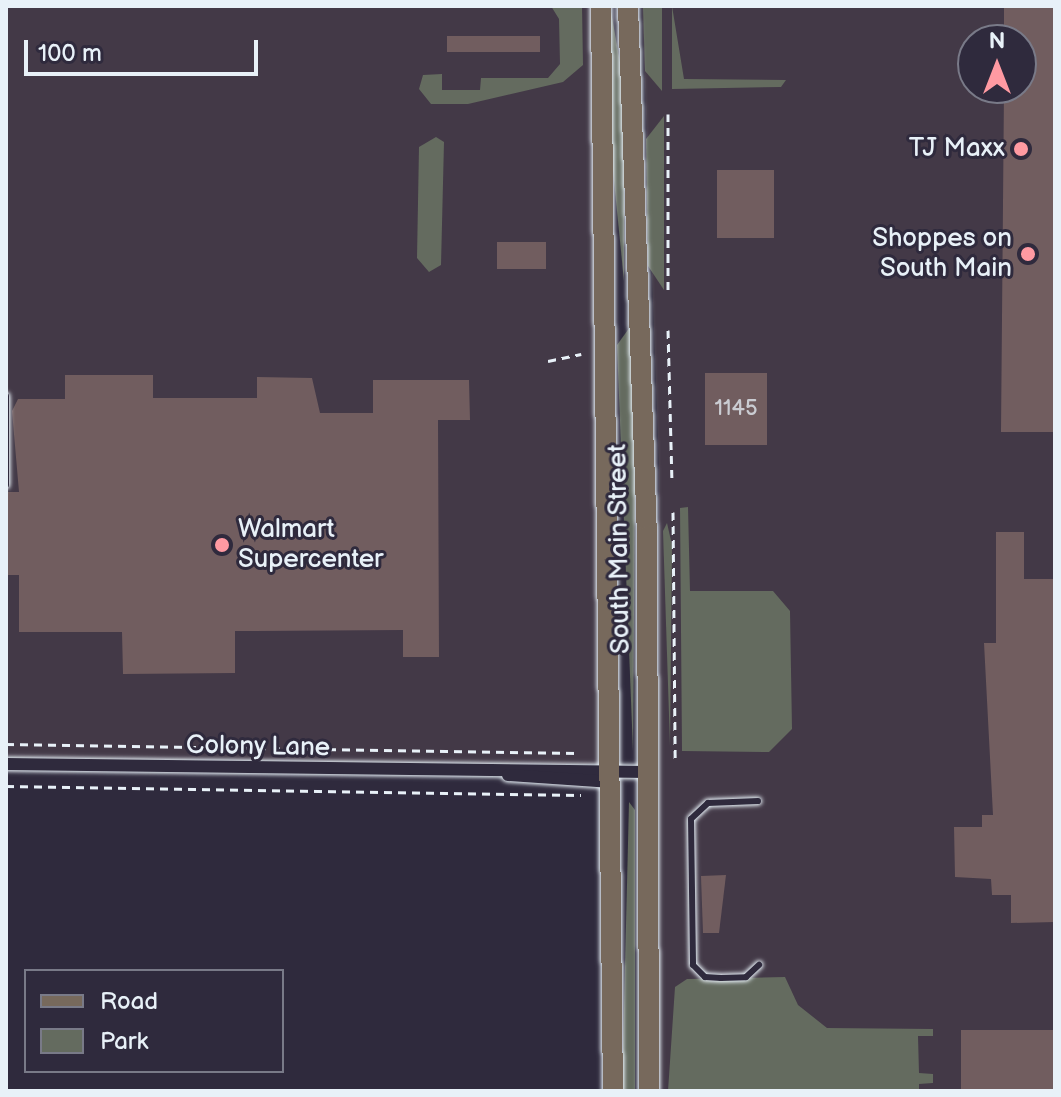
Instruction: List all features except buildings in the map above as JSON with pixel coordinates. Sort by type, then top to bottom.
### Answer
[{"type":"main road","name":"South Main Street","points":[[601,6],[612,777],[613,1091]]},
{"type":"main road","name":"South Main Street","points":[[628,6],[644,411],[649,1091]]},
{"type":"street","name":"Colony Lane","points":[[6,764],[612,777],[648,772]]},
{"type":"lane","points":[[6,396],[6,485]]},
{"type":"lane","points":[[758,801],[708,803],[691,819],[693,965],[705,977],[721,978],[746,977],[759,965]]},
{"type":"path","points":[[668,114],[668,293]]},
{"type":"path","points":[[668,330],[672,478]]},
{"type":"path","points":[[548,361],[581,354]]},
{"type":"path","points":[[673,512],[675,760]]},
{"type":"path","points":[[6,744],[578,753]]},
{"type":"path","points":[[6,786],[581,796],[581,787]]},
{"type":"shaded area","points":[[6,6],[601,6],[601,764],[6,764]]},
{"type":"shaded area","points":[[642,6],[1055,6],[1055,1091],[659,1091],[659,464]]},
{"type":"green space","points":[[551,6],[582,6],[583,65],[563,82],[468,104],[431,104],[419,89],[423,75],[442,74],[442,90],[480,90],[481,78],[548,78],[560,64],[559,19]]},
{"type":"green space","points":[[610,6],[624,85],[624,281],[612,161]]},
{"type":"green space","points":[[643,6],[662,6],[662,91],[645,71]]},
{"type":"green space","points":[[672,6],[684,79],[786,80],[781,87],[672,89]]},
{"type":"green space","points":[[664,116],[664,290],[648,266],[646,139]]},
{"type":"green space","points":[[436,137],[444,142],[441,265],[429,272],[417,258],[419,147]]},
{"type":"green space","points":[[630,327],[635,472],[633,751],[617,345]]},
{"type":"green space","points":[[688,507],[690,591],[773,591],[790,611],[792,729],[769,752],[682,751],[680,508]]},
{"type":"green space","points":[[667,523],[672,545],[670,746],[663,531]]},
{"type":"green space","points":[[629,802],[635,810],[635,1091],[622,1091]]},
{"type":"green space","points":[[785,977],[798,1005],[827,1028],[933,1029],[933,1036],[918,1036],[919,1073],[933,1074],[933,1083],[919,1084],[919,1091],[668,1091],[675,987],[687,979]]},
{"type":"place","name":"TJ Maxx","points":[[1021,149]]},
{"type":"place","name":"Shoppes on South Main","points":[[1028,254]]},
{"type":"place","name":"Walmart Supercenter","points":[[222,545]]}]
